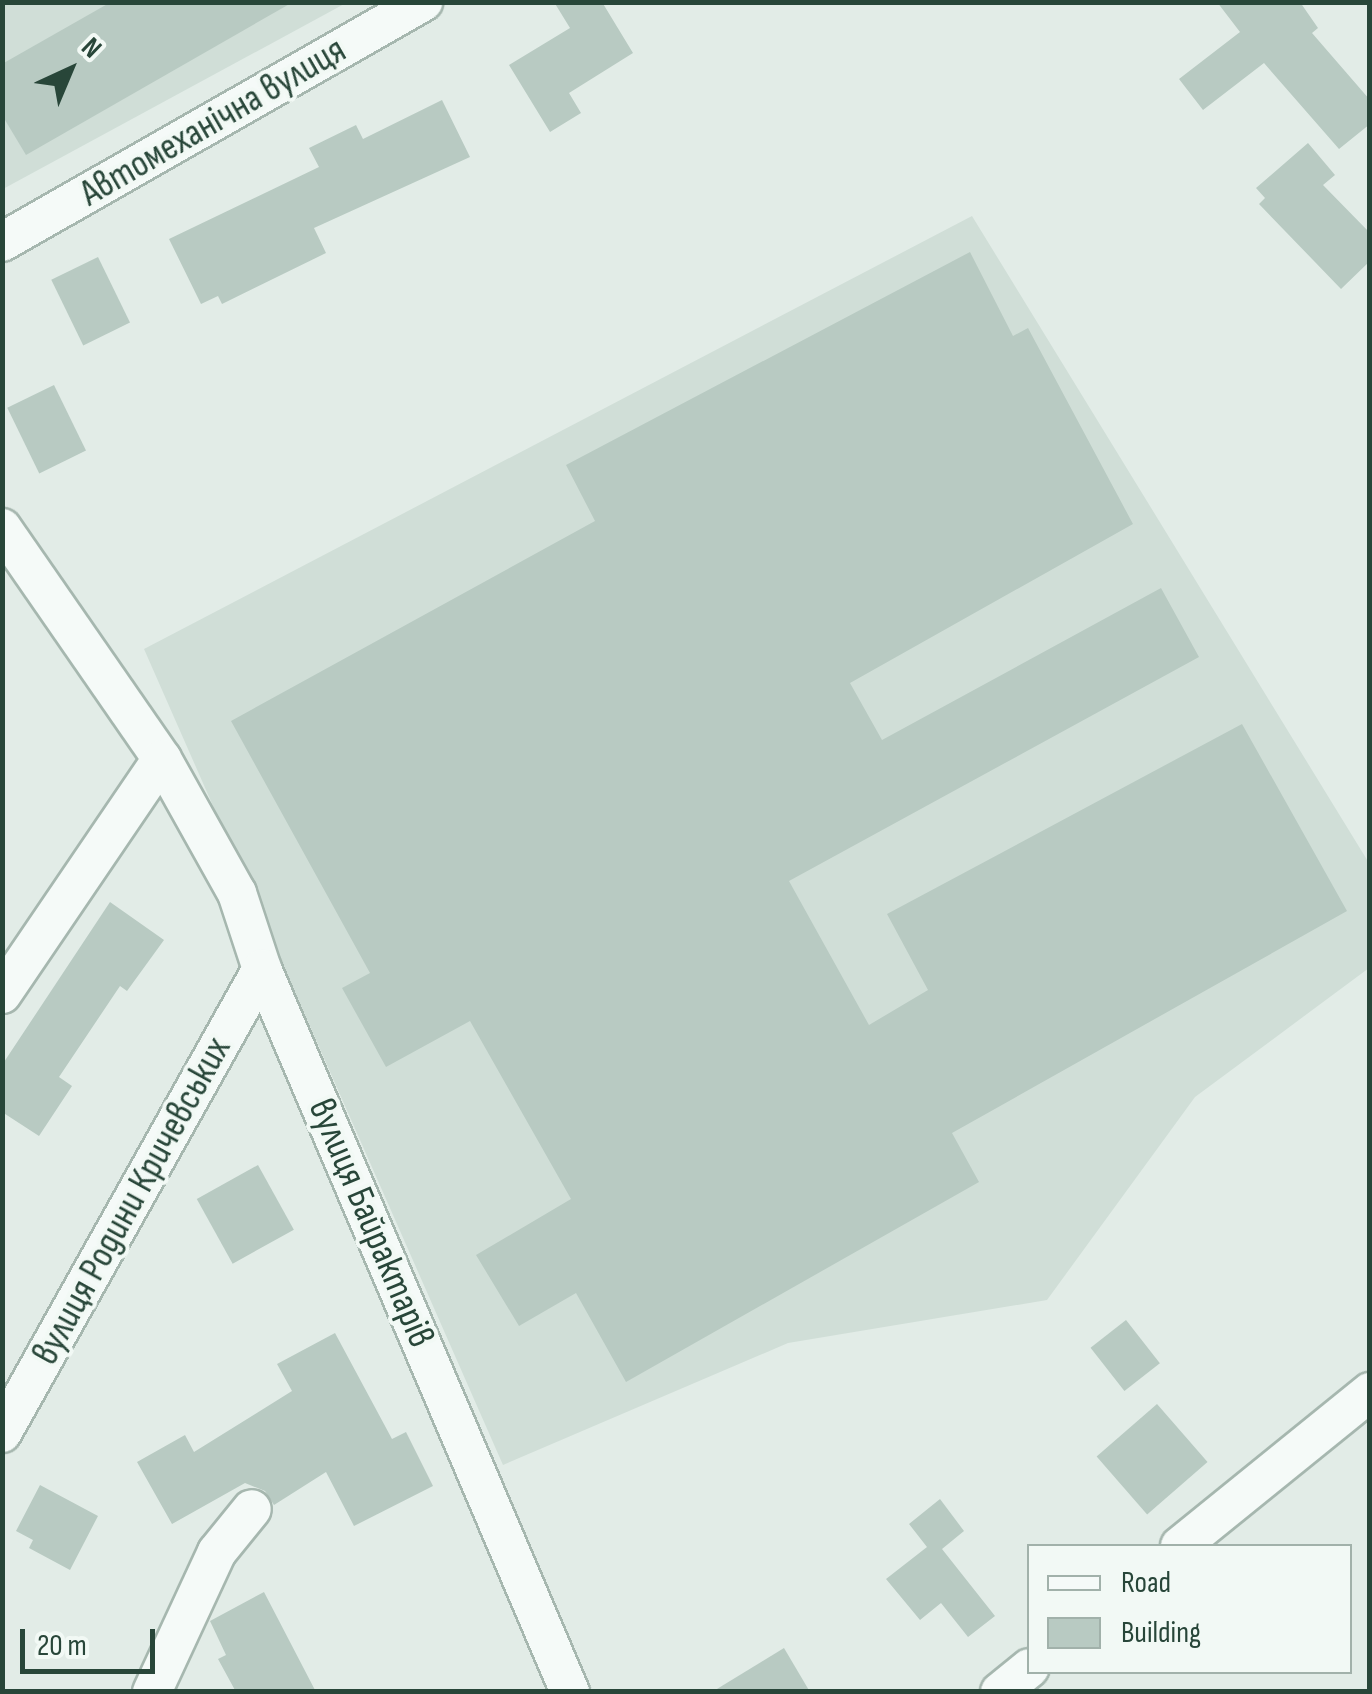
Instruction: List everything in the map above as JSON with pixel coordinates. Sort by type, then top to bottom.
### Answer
[{"type":"street","name":"Автомеханічна вулиця","points":[[2,242],[423,2]]},
{"type":"street","name":"вулиця Байрактарів","points":[[2,528],[162,759],[237,893],[262,969],[570,1692]]},
{"type":"street","points":[[2,994],[162,759]]},
{"type":"street","name":"вулиця Родини Кричевських","points":[[2,1433],[262,969]]},
{"type":"street","points":[[1182,1544],[1370,1392]]},
{"type":"street","points":[[152,1692],[217,1552],[252,1509]]},
{"type":"street","points":[[1000,1692],[1027,1670]]},
{"type":"shaded area","points":[[3,3],[346,3],[3,189]]},
{"type":"shaded area","points":[[972,216],[1369,863],[1369,968],[1195,1097],[1047,1300],[788,1343],[503,1465],[144,649]]},
{"type":"building","points":[[111,2],[293,2],[26,155],[2,115],[2,64]]},
{"type":"building","points":[[554,2],[602,2],[633,53],[569,93],[581,113],[550,132],[509,65],[570,28]]},
{"type":"building","points":[[1217,2],[1300,2],[1318,28],[1312,33],[1370,100],[1370,124],[1339,149],[1264,63],[1203,110],[1179,79],[1240,32]]},
{"type":"building","points":[[442,100],[470,157],[314,228],[326,253],[222,304],[218,296],[201,304],[169,239],[319,167],[309,148],[356,125],[363,139]]},
{"type":"building","points":[[1308,143],[1335,175],[1323,185],[1370,233],[1370,261],[1341,289],[1259,204],[1265,198],[1256,188]]},
{"type":"building","points":[[970,252],[1013,336],[1028,328],[1133,524],[850,683],[882,740],[1161,588],[1199,657],[789,881],[869,1025],[928,990],[887,914],[1242,724],[1347,911],[952,1133],[979,1182],[626,1382],[576,1293],[519,1326],[476,1255],[571,1199],[470,1021],[386,1067],[342,988],[370,973],[231,721],[595,521],[566,465]]},
{"type":"building","points":[[98,257],[130,323],[83,345],[51,280]]},
{"type":"building","points":[[54,385],[86,451],[39,473],[7,408]]},
{"type":"building","points":[[110,902],[164,940],[127,991],[120,986],[59,1077],[72,1086],[39,1136],[2,1112],[2,1065]]},
{"type":"building","points":[[258,1165],[294,1230],[233,1264],[197,1199]]},
{"type":"building","points":[[1126,1320],[1160,1363],[1124,1391],[1091,1348]]},
{"type":"building","points":[[335,1333],[392,1439],[406,1432],[433,1486],[354,1526],[326,1472],[274,1505],[265,1491],[245,1483],[172,1524],[137,1462],[185,1435],[194,1452],[292,1391],[277,1364]]},
{"type":"building","points":[[1157,1404],[1208,1462],[1147,1515],[1097,1456]]},
{"type":"building","points":[[40,1485],[98,1516],[70,1570],[29,1548],[33,1540],[16,1531]]},
{"type":"building","points":[[940,1499],[964,1531],[942,1549],[995,1616],[968,1637],[941,1603],[920,1620],[886,1579],[927,1547],[909,1524]]},
{"type":"building","points":[[264,1592],[316,1692],[236,1692],[218,1659],[226,1655],[210,1621]]},
{"type":"building","points":[[784,1648],[810,1692],[712,1692]]}]
